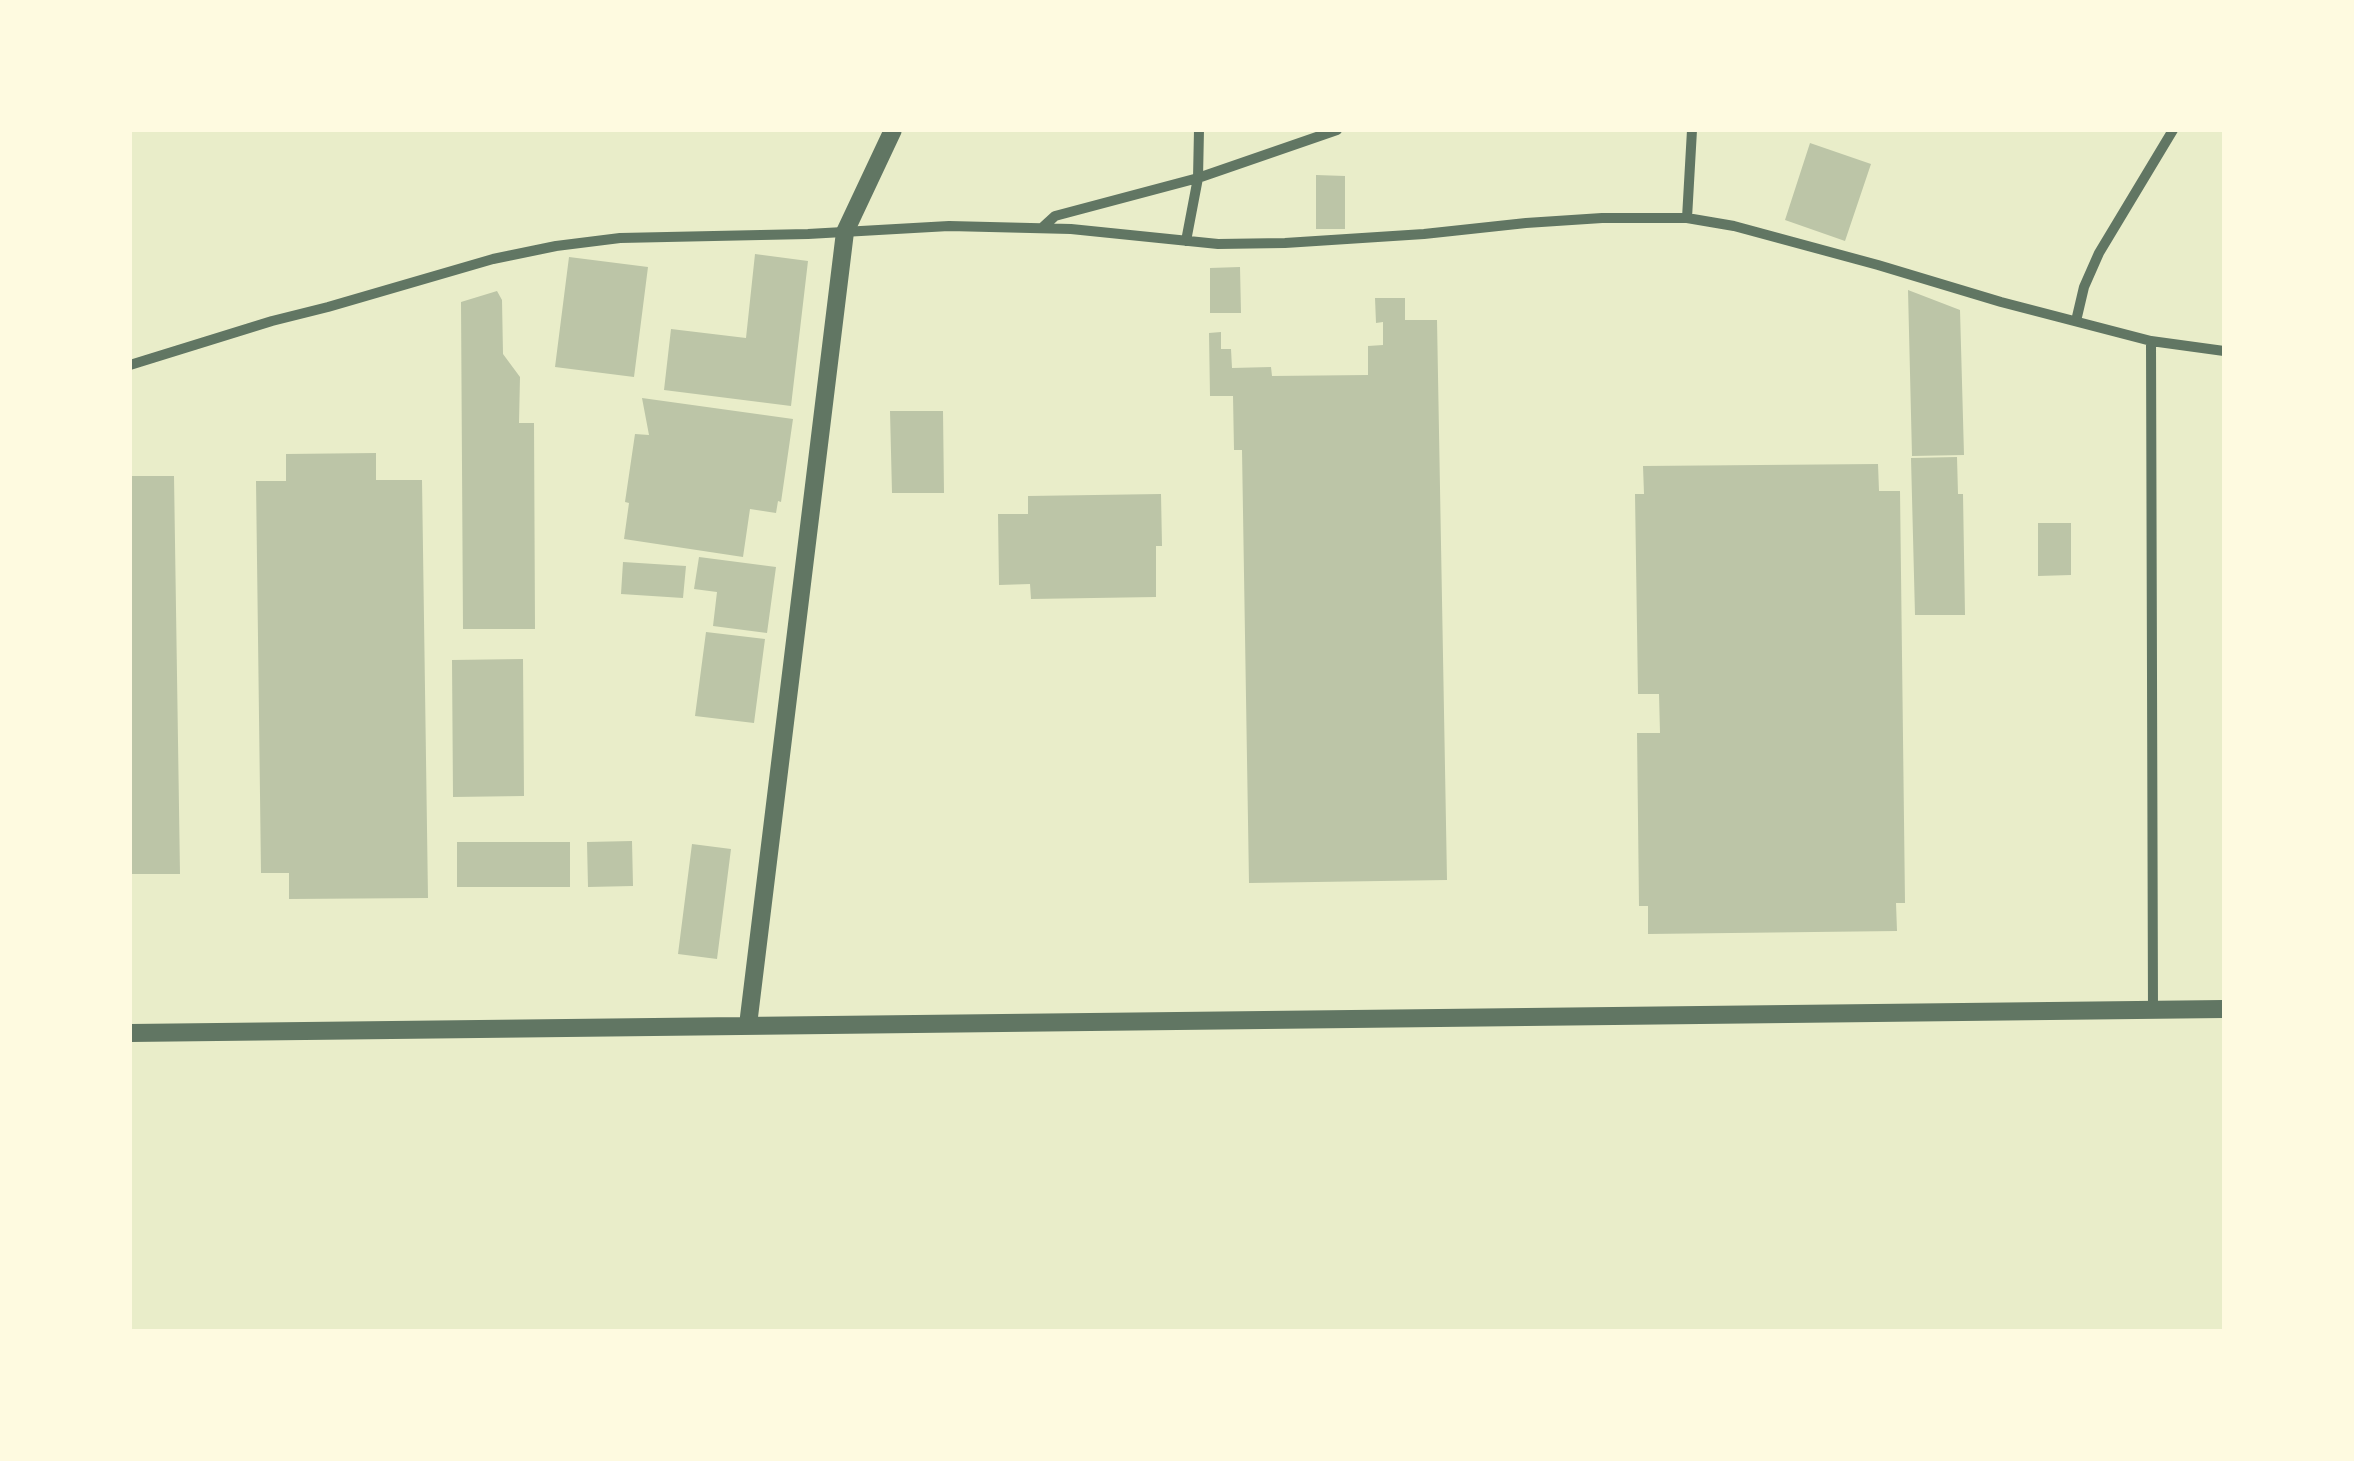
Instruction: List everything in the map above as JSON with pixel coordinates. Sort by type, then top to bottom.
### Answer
[{"type":"street","points":[[748,1025],[845,232],[893,130]]},
{"type":"street","points":[[1186,241],[1198,178],[1199,130]]},
{"type":"street","points":[[1043,228],[1055,216],[1198,178],[1336,130]]},
{"type":"street","points":[[1687,218],[1692,130]]},
{"type":"street","points":[[2076,320],[2084,286],[2099,253],[2173,130]]},
{"type":"street","points":[[130,365],[272,320],[492,259],[620,238],[948,226],[1043,228],[1218,244],[1285,243],[1602,218],[1687,218],[1734,226],[2151,341],[2224,351]]},
{"type":"street","points":[[2151,341],[2153,1010]]},
{"type":"street","points":[[130,1034],[2224,1009]]},
{"type":"building","points":[[1810,143],[1871,164],[1845,241],[1785,220]]},
{"type":"building","points":[[1316,175],[1345,176],[1345,229],[1316,229]]},
{"type":"building","points":[[755,254],[808,261],[791,406],[664,390],[671,329],[746,338]]},
{"type":"building","points":[[569,257],[648,267],[634,377],[555,367]]},
{"type":"building","points":[[1240,267],[1241,313],[1210,313],[1210,268]]},
{"type":"building","points":[[1908,290],[1960,310],[1964,455],[1912,456]]},
{"type":"building","points":[[497,291],[502,300],[503,354],[520,377],[519,423],[534,423],[535,629],[463,629],[461,302]]},
{"type":"building","points":[[1375,298],[1405,298],[1405,320],[1437,320],[1447,880],[1249,883],[1242,450],[1234,450],[1233,396],[1210,396],[1209,333],[1221,332],[1221,349],[1231,349],[1232,368],[1271,367],[1272,376],[1368,375],[1368,346],[1383,345],[1383,322],[1376,323]]},
{"type":"building","points":[[642,398],[793,419],[781,502],[778,501],[776,513],[750,509],[743,557],[624,539],[635,434],[649,435]]},
{"type":"building","points":[[890,411],[943,411],[944,493],[892,493]]},
{"type":"building","points":[[376,453],[376,480],[422,480],[428,898],[289,899],[289,873],[261,873],[256,481],[286,481],[286,454]]},
{"type":"building","points":[[1957,457],[1958,494],[1963,494],[1965,615],[1915,615],[1911,458]]},
{"type":"building","points":[[1878,464],[1879,491],[1900,491],[1905,903],[1896,903],[1897,931],[1648,934],[1648,906],[1639,906],[1637,733],[1660,733],[1659,694],[1638,694],[1635,494],[1644,494],[1643,466]]},
{"type":"building","points":[[130,476],[174,476],[180,874],[130,874]]},
{"type":"building","points":[[1161,494],[1162,546],[1156,546],[1156,597],[1031,599],[1030,584],[999,585],[998,514],[1028,514],[1028,496]]},
{"type":"building","points":[[2038,523],[2071,523],[2071,575],[2038,576]]},
{"type":"building","points":[[699,557],[776,567],[767,633],[713,626],[717,592],[694,589]]},
{"type":"building","points":[[623,562],[686,566],[683,598],[621,594]]},
{"type":"building","points":[[706,632],[765,639],[754,723],[695,716]]},
{"type":"building","points":[[523,659],[524,796],[453,797],[452,660]]},
{"type":"building","points":[[632,841],[633,886],[588,887],[587,842]]},
{"type":"building","points":[[457,842],[570,842],[570,887],[457,887]]},
{"type":"building","points":[[692,844],[731,849],[717,959],[678,954]]}]
